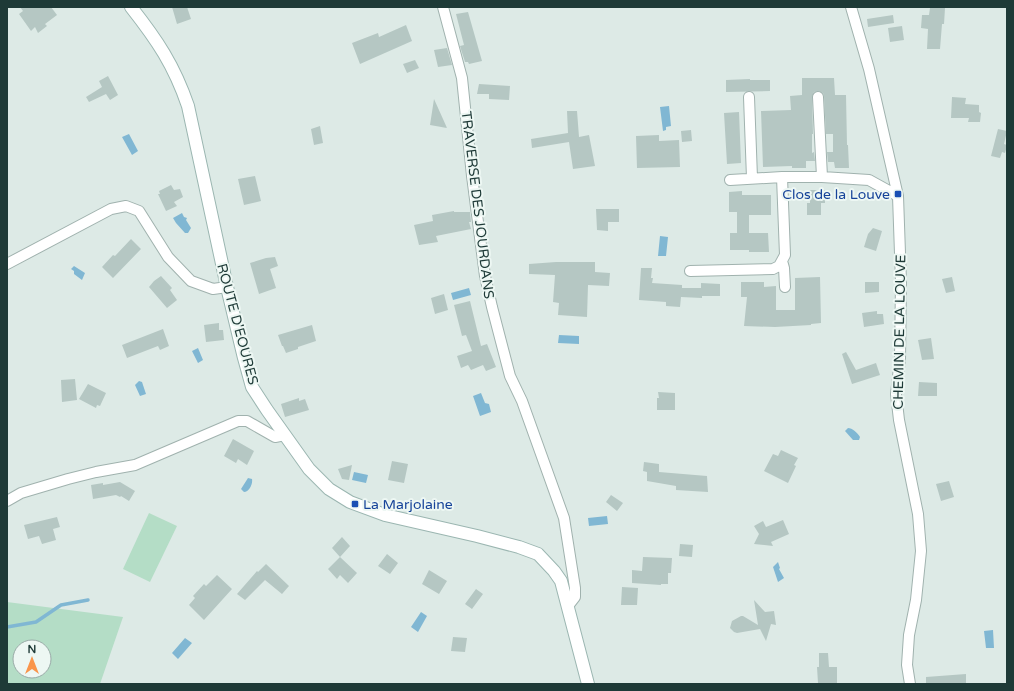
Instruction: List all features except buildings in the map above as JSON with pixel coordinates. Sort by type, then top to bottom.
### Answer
[{"type":"street","name":"ROUTE D'EOURES","points":[[130,7],[164,52],[180,83],[188,106],[227,287],[252,387],[309,469],[329,489],[350,502],[385,515],[477,536],[519,547],[538,554],[561,581],[588,684]]},
{"type":"street","name":"TRAVERSE DES JOURDANS","points":[[443,7],[462,78],[484,276],[510,376],[522,401],[564,518],[575,588],[575,597],[568,606]]},
{"type":"street","name":"CHEMIN DE LA LOUVE","points":[[851,7],[869,69],[898,196],[902,282],[900,359],[896,394],[899,420],[918,514],[921,551],[916,600],[909,635],[908,665],[910,684]]},
{"type":"street","points":[[749,97],[752,178]]},
{"type":"street","points":[[818,97],[822,177]]},
{"type":"street","points":[[730,180],[782,177],[822,177],[869,180],[898,196]]},
{"type":"street","points":[[690,271],[773,269],[779,266],[785,256],[782,177]]},
{"type":"street","points":[[7,264],[111,209],[126,206],[139,211],[168,257],[190,280],[213,289],[227,287]]},
{"type":"street","points":[[782,261],[785,287]]},
{"type":"street","points":[[7,501],[22,493],[68,479],[135,465],[238,421],[247,421],[275,437],[285,435]]},
{"type":"green space","points":[[149,513],[177,526],[150,582],[123,569]]},
{"type":"green space","points":[[7,602],[123,617],[100,684],[7,684]]},
{"type":"water","points":[[669,106],[671,126],[666,127],[666,130],[663,131],[660,107]]},
{"type":"water","points":[[129,134],[138,151],[132,155],[122,137]]},
{"type":"water","points":[[182,213],[184,217],[187,218],[186,220],[191,228],[188,233],[185,233],[173,218]]},
{"type":"water","points":[[660,236],[668,237],[666,256],[658,256]]},
{"type":"water","points":[[74,266],[85,273],[82,280],[74,274],[74,271],[71,269]]},
{"type":"water","points":[[469,288],[471,295],[453,300],[451,293]]},
{"type":"water","points":[[559,335],[579,336],[579,344],[558,343]]},
{"type":"water","points":[[198,348],[203,360],[198,363],[192,351]]},
{"type":"water","points":[[139,381],[142,382],[146,394],[140,396],[135,385]]},
{"type":"water","points":[[481,393],[485,403],[489,404],[491,412],[480,416],[473,396]]},
{"type":"water","points":[[848,428],[858,434],[860,437],[859,440],[853,440],[845,431]]},
{"type":"water","points":[[354,472],[368,475],[366,483],[352,480]]},
{"type":"water","points":[[248,478],[252,479],[252,483],[249,489],[244,492],[241,489]]},
{"type":"water","points":[[607,516],[608,524],[589,526],[588,518]]},
{"type":"water","points":[[778,562],[779,569],[784,578],[778,582],[773,567]]},
{"type":"water","points":[[421,612],[427,616],[418,632],[411,627]]},
{"type":"water","points":[[993,630],[994,648],[986,648],[984,631]]},
{"type":"water","points":[[185,638],[192,643],[178,659],[172,653]]},
{"type":"waterway","points":[[7,627],[36,622],[61,605],[88,600]]},
{"type":"place","name":"Clos de la Louve","points":[[898,194]]},
{"type":"place","name":"La Marjolaine","points":[[355,504]]}]
